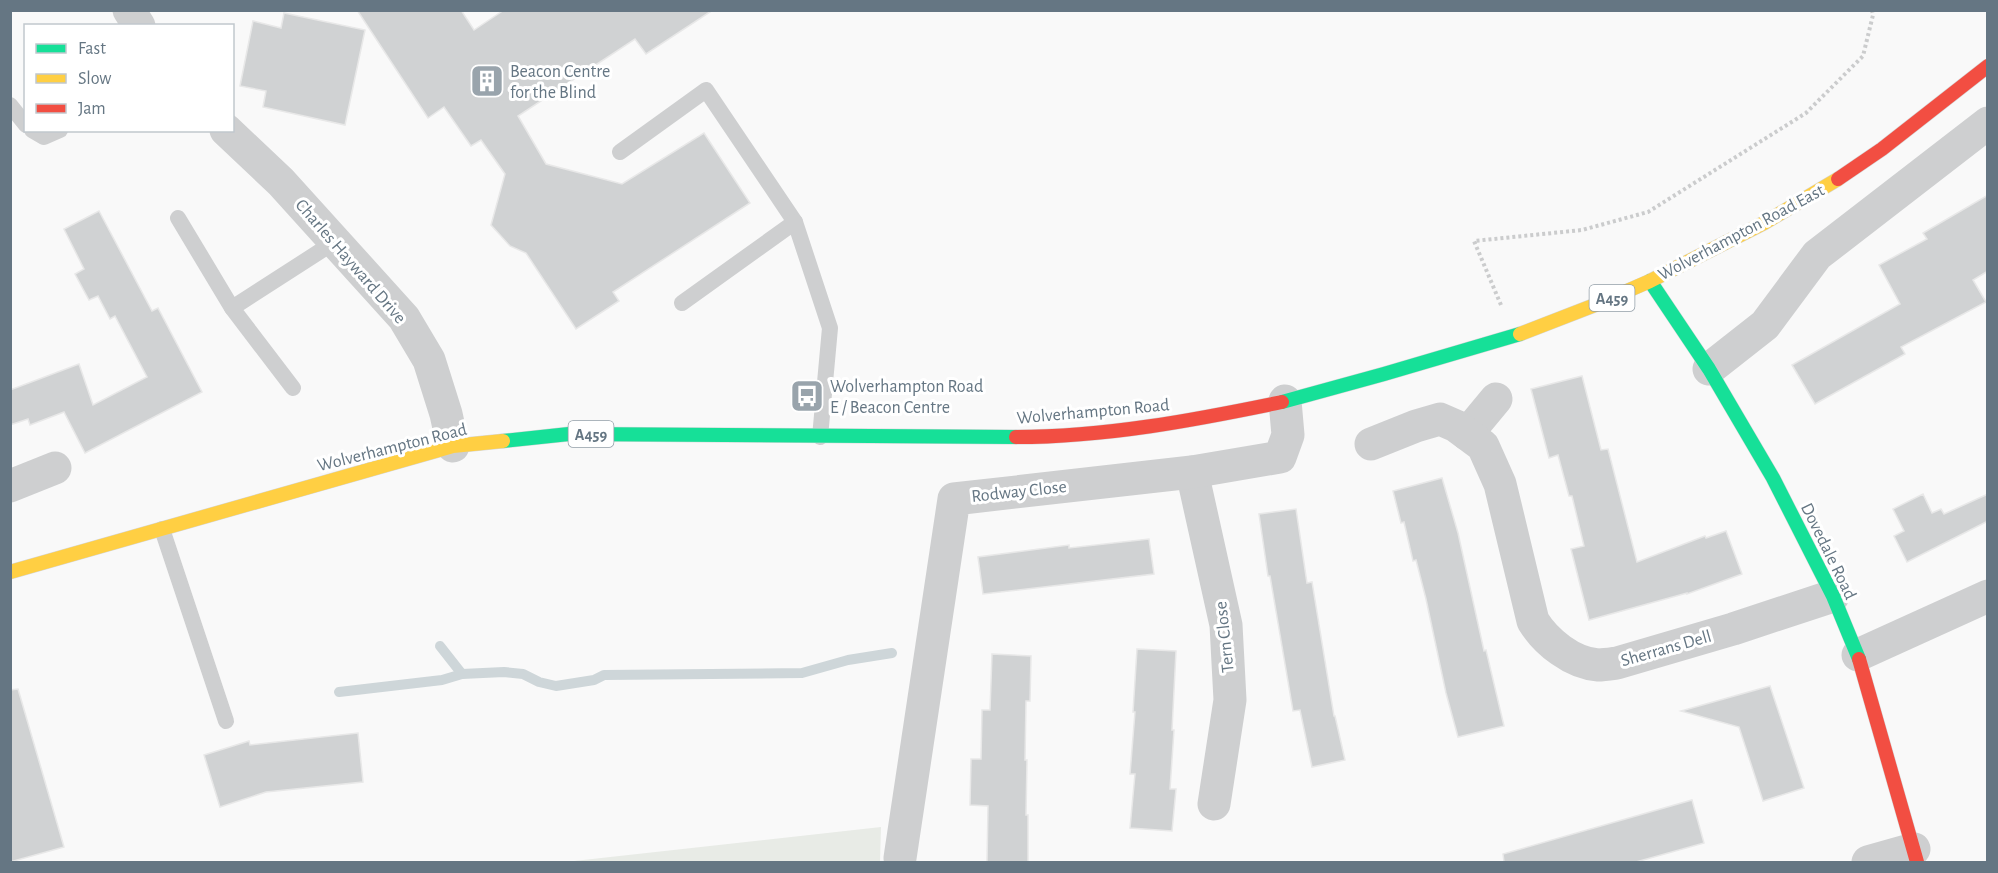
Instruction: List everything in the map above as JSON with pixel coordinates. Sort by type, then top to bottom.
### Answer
[{"type":"main road","name":"Wolverhampton Road East","points":[[1188,421],[1384,375],[1514,336],[1650,281],[1764,224],[1824,188],[1882,149],[1988,66]]},
{"type":"main road","name":"Dovedale Road","points":[[1650,281],[1708,369],[1773,478],[1833,596],[1858,655],[1916,856]]},
{"type":"main road","name":"Wolverhampton Road","points":[[10,572],[453,446],[569,434],[820,437],[1051,436],[1188,421]]},
{"type":"street","points":[[129,10],[138,24]]},
{"type":"street","points":[[1708,369],[1765,325],[1817,255],[1988,123]]},
{"type":"street","name":"Charles Hayward Drive","points":[[228,132],[281,182],[404,318],[429,360],[446,414],[453,446]]},
{"type":"street","points":[[1467,434],[1497,399]]},
{"type":"street","name":"Rodway Close","points":[[900,858],[954,499],[1192,472],[1280,457],[1288,435],[1285,400]]},
{"type":"street","name":"Sherrans Dell","points":[[1371,444],[1440,419],[1456,426],[1483,446],[1500,484],[1533,621],[1541,634],[1578,660],[1597,665],[1617,663],[1733,629],[1833,596]]},
{"type":"street","points":[[10,486],[55,468]]},
{"type":"street","name":"Tern Close","points":[[1192,472],[1226,625],[1230,700],[1214,804]]},
{"type":"street","points":[[1858,655],[1988,596]]},
{"type":"street","points":[[1868,862],[1916,856]]},
{"type":"lane","points":[[620,152],[706,90],[795,222],[830,328],[820,437]]},
{"type":"lane","points":[[10,105],[24,122]]},
{"type":"lane","points":[[36,132],[45,137],[56,132]]},
{"type":"lane","points":[[178,218],[232,308],[293,388]]},
{"type":"lane","points":[[682,303],[795,222]]},
{"type":"lane","points":[[232,308],[336,241]]},
{"type":"lane","points":[[162,529],[226,721]]},
{"type":"path","points":[[1514,336],[1474,241],[1582,230],[1648,212],[1806,113],[1863,56],[1873,15],[1872,10]]},
{"type":"shaded area","points":[[881,827],[880,862],[565,862]]},
{"type":"building","points":[[357,10],[461,10],[474,30],[504,10],[713,10],[646,54],[635,39],[518,116],[546,164],[622,184],[704,133],[750,203],[613,292],[619,301],[576,329],[526,253],[510,246],[491,225],[505,174],[481,140],[471,146],[444,107],[428,118]]},
{"type":"building","points":[[284,13],[365,30],[345,125],[263,107],[266,91],[240,86],[253,21],[281,28]]},
{"type":"building","points":[[1988,195],[1988,271],[1973,280],[1986,302],[1901,347],[1905,354],[1815,404],[1792,365],[1900,304],[1879,265],[1927,239],[1923,233]]},
{"type":"building","points":[[99,211],[152,311],[158,308],[202,392],[85,453],[64,412],[30,425],[28,419],[10,425],[10,390],[79,364],[93,405],[147,377],[115,316],[110,319],[98,296],[89,300],[75,274],[84,269],[64,229]]},
{"type":"building","points":[[1582,376],[1601,450],[1608,449],[1637,562],[1705,536],[1706,538],[1726,531],[1742,574],[1687,594],[1589,620],[1571,549],[1584,546],[1572,496],[1569,496],[1558,455],[1549,458],[1531,389]]},
{"type":"building","points":[[1442,478],[1458,533],[1484,651],[1486,650],[1504,726],[1458,737],[1416,560],[1413,561],[1404,522],[1401,523],[1393,491]]},
{"type":"building","points":[[1923,494],[1932,513],[1941,509],[1944,514],[1988,494],[1988,521],[1907,562],[1894,536],[1904,531],[1893,509]]},
{"type":"building","points":[[1296,509],[1307,583],[1312,582],[1334,716],[1345,760],[1312,767],[1300,710],[1293,711],[1259,514]]},
{"type":"building","points":[[1149,539],[1154,574],[983,594],[978,557],[1069,545],[1069,548]]},
{"type":"building","points":[[1137,649],[1176,651],[1170,789],[1176,789],[1172,831],[1130,828],[1135,774],[1130,774]]},
{"type":"building","points":[[992,654],[1031,656],[1030,701],[1026,701],[1025,760],[1027,760],[1028,862],[987,862],[988,806],[970,805],[971,759],[981,759],[982,710],[990,710]]},
{"type":"building","points":[[1770,686],[1804,788],[1763,801],[1739,727],[1681,711]]},
{"type":"building","points":[[18,689],[64,847],[10,862],[10,690]]},
{"type":"building","points":[[358,733],[363,782],[266,792],[220,807],[204,755],[249,741],[250,745]]},
{"type":"building","points":[[1692,800],[1704,843],[1636,862],[1504,862],[1503,854]]},
{"type":"waterway","points":[[440,646],[462,674]]},
{"type":"waterway","points":[[339,692],[442,680],[462,674],[504,672],[523,674],[539,682],[556,686],[594,680],[604,675],[802,673],[848,660],[892,653]]},
{"type":"traffic: fast","points":[[1650,281],[1709,369],[1773,478],[1833,596],[1859,659]]},
{"type":"traffic: fast","points":[[1282,402],[1520,334]]},
{"type":"traffic: fast","points":[[503,441],[569,434],[1016,437]]},
{"type":"traffic: slow","points":[[1520,334],[1650,281],[1764,223],[1838,179]]},
{"type":"traffic: slow","points":[[10,572],[453,446],[503,441]]},
{"type":"traffic: jam","points":[[1838,179],[1882,149],[1988,66]]},
{"type":"traffic: jam","points":[[1016,437],[1117,431],[1282,402]]},
{"type":"traffic: jam","points":[[1859,659],[1917,862]]},
{"type":"place","name":"Beacon Centre for the Blind","points":[[487,81]]},
{"type":"place","name":"Wolverhampton Road E / Beacon Centre","points":[[807,396]]}]
